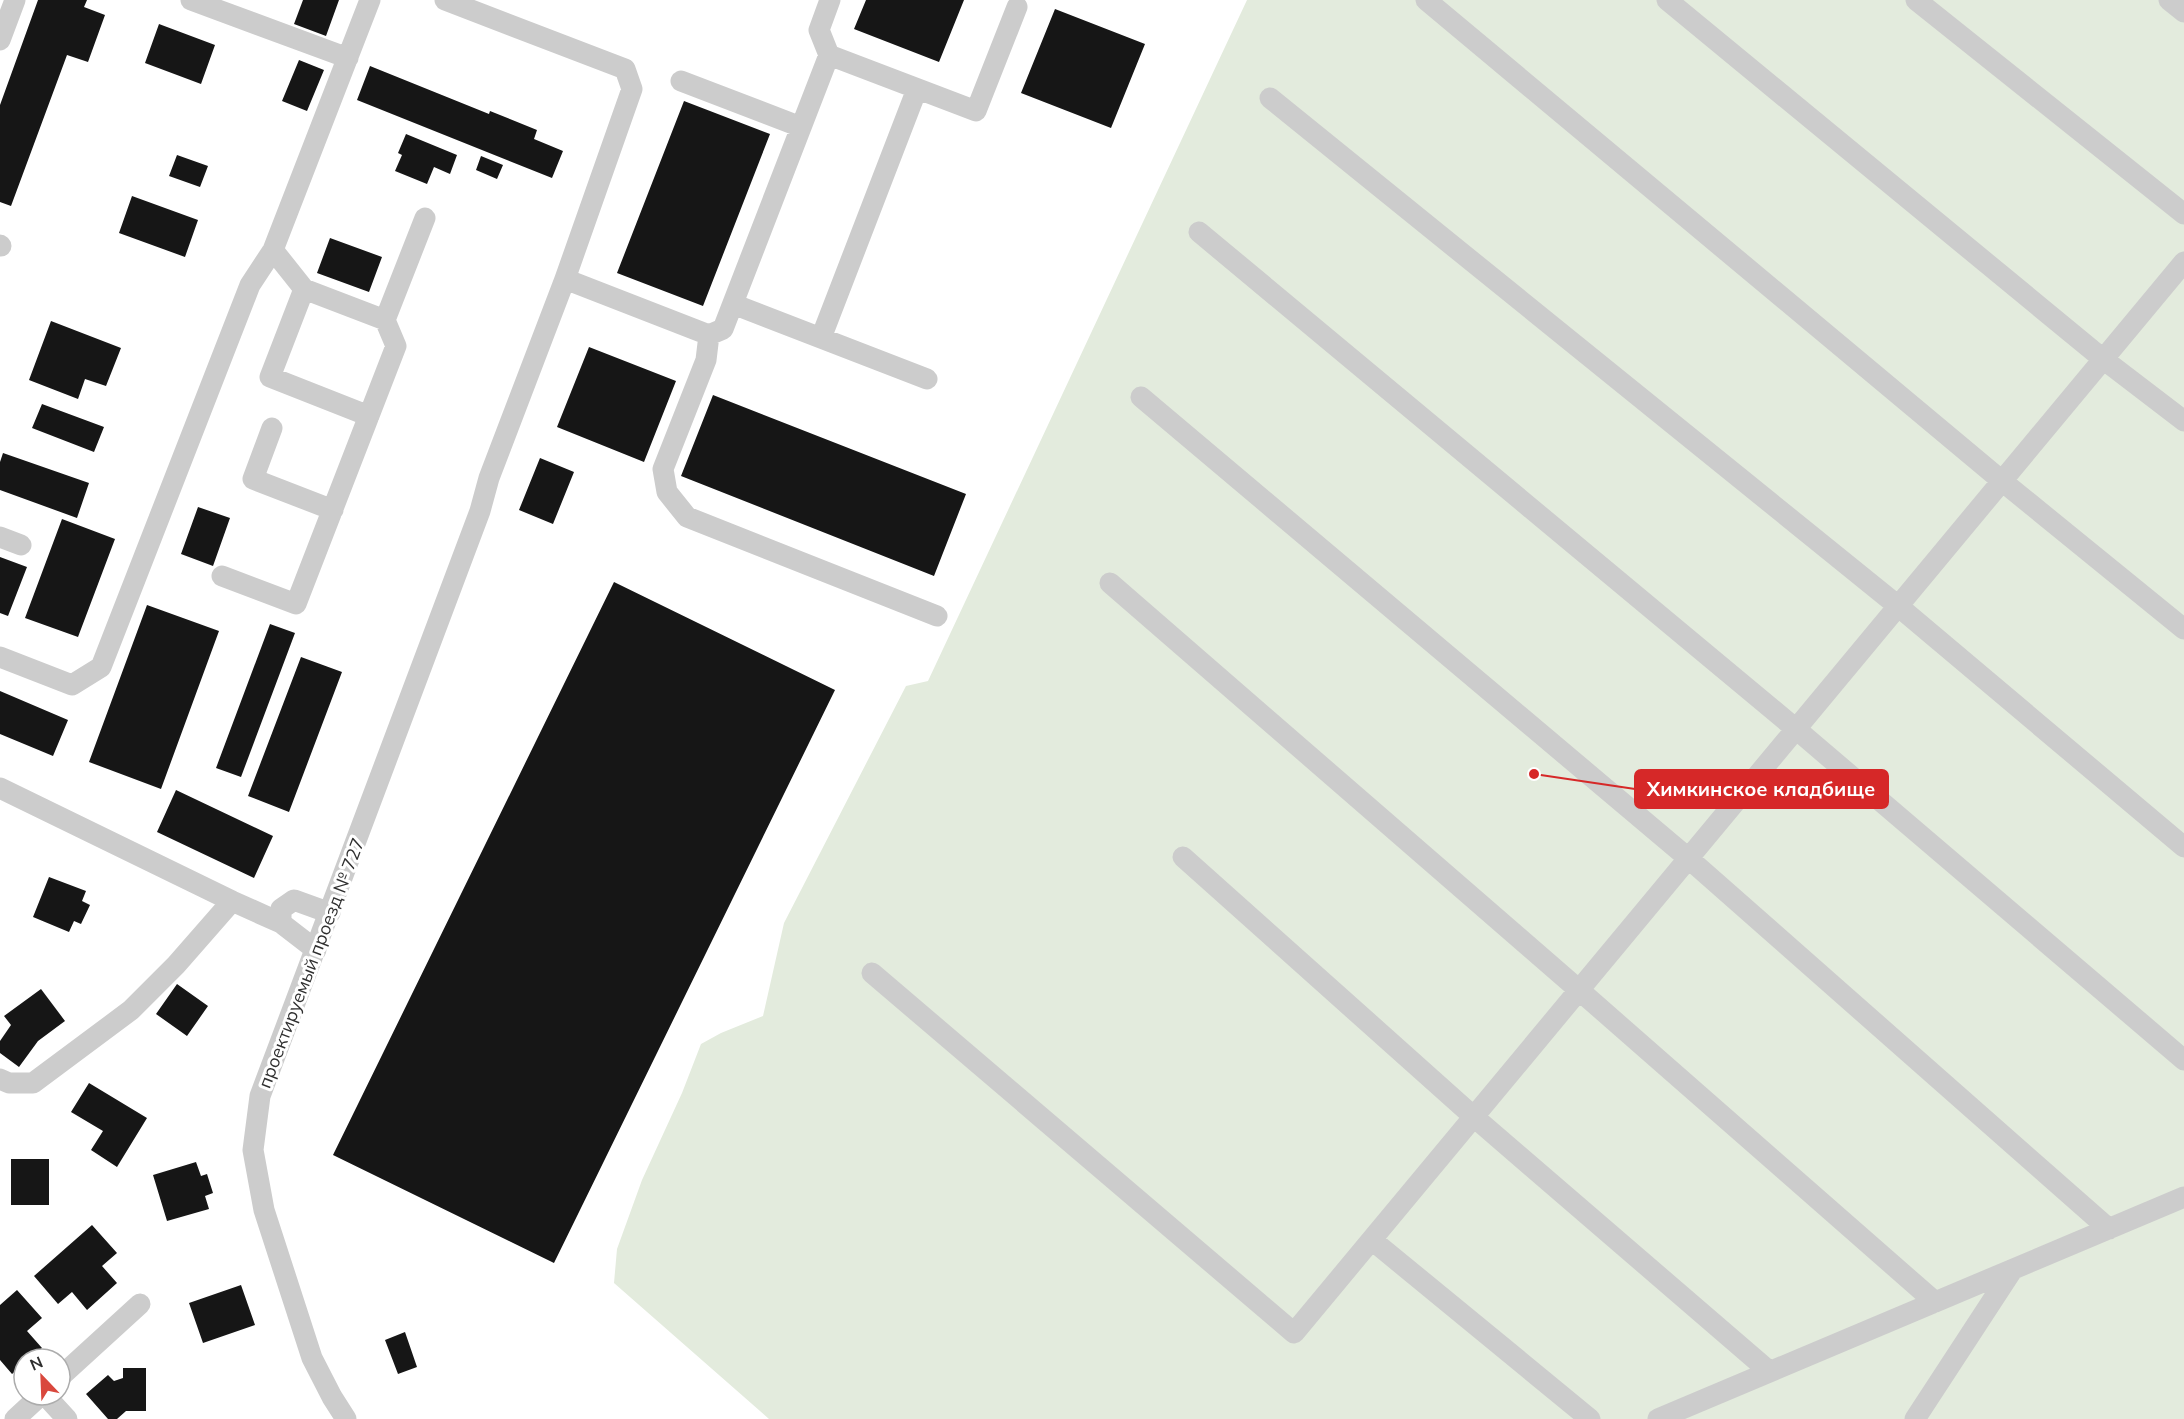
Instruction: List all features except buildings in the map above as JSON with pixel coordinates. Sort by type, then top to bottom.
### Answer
[{"type":"street","points":[[0,40],[15,0]]},
{"type":"street","points":[[191,0],[348,58]]},
{"type":"street","points":[[0,657],[72,685],[101,667],[250,285],[273,250],[370,0]]},
{"type":"street","name":"проектируемый проезд № 727","points":[[346,1419],[312,1358],[264,1210],[253,1150],[260,1096],[480,511],[489,478],[565,279],[632,88],[625,69],[486,7],[445,0]]},
{"type":"street","points":[[565,279],[709,335],[723,329],[829,55],[819,30],[830,0]]},
{"type":"street","points":[[1426,0],[2002,481],[2184,629]]},
{"type":"street","points":[[1667,0],[2103,359],[2184,421]]},
{"type":"street","points":[[1916,0],[2184,214]]},
{"type":"street","points":[[2169,0],[2184,12]]},
{"type":"street","points":[[829,55],[976,111],[1017,7]]},
{"type":"street","points":[[681,81],[801,127]]},
{"type":"street","points":[[821,338],[917,89]]},
{"type":"street","points":[[1270,98],[1898,606],[2184,847]]},
{"type":"street","points":[[222,576],[296,604],[396,346],[385,320],[425,218]]},
{"type":"street","points":[[1199,232],[1796,729],[2184,1060]]},
{"type":"street","points":[[273,250],[304,289],[385,320]]},
{"type":"street","points":[[872,973],[1294,1333],[2184,262]]},
{"type":"street","points":[[304,289],[270,377],[369,416]]},
{"type":"street","points":[[733,304],[927,379]]},
{"type":"street","points":[[709,335],[706,360],[663,469],[667,492],[687,518],[937,616]]},
{"type":"street","points":[[1141,397],[1688,858],[2109,1228]]},
{"type":"street","points":[[272,428],[252,479],[333,510]]},
{"type":"street","points":[[0,537],[21,545]]},
{"type":"street","points":[[1110,583],[1935,1302]]},
{"type":"street","points":[[0,788],[281,923],[316,950]]},
{"type":"street","points":[[1183,857],[1474,1117],[1770,1372]]},
{"type":"street","points":[[281,923],[281,909],[294,900],[330,913]]},
{"type":"street","points":[[0,1079],[9,1083],[33,1083],[130,1010],[176,965],[232,901]]},
{"type":"street","points":[[1658,1419],[2184,1197]]},
{"type":"street","points":[[1372,1240],[1590,1419]]},
{"type":"street","points":[[1915,1419],[2013,1269]]},
{"type":"street","points":[[72,1366],[140,1304]]},
{"type":"street","points":[[15,1419],[29,1407]]},
{"type":"street","points":[[55,1407],[67,1419]]},
{"type":"shaded area","points":[[1247,0],[2184,0],[2184,1419],[769,1419],[614,1283],[617,1249],[642,1180],[682,1093],[701,1044],[763,1016],[784,923],[906,686],[928,681]]},
{"type":"place","name":"Химкинское кладбище","points":[[1534,774]]}]
